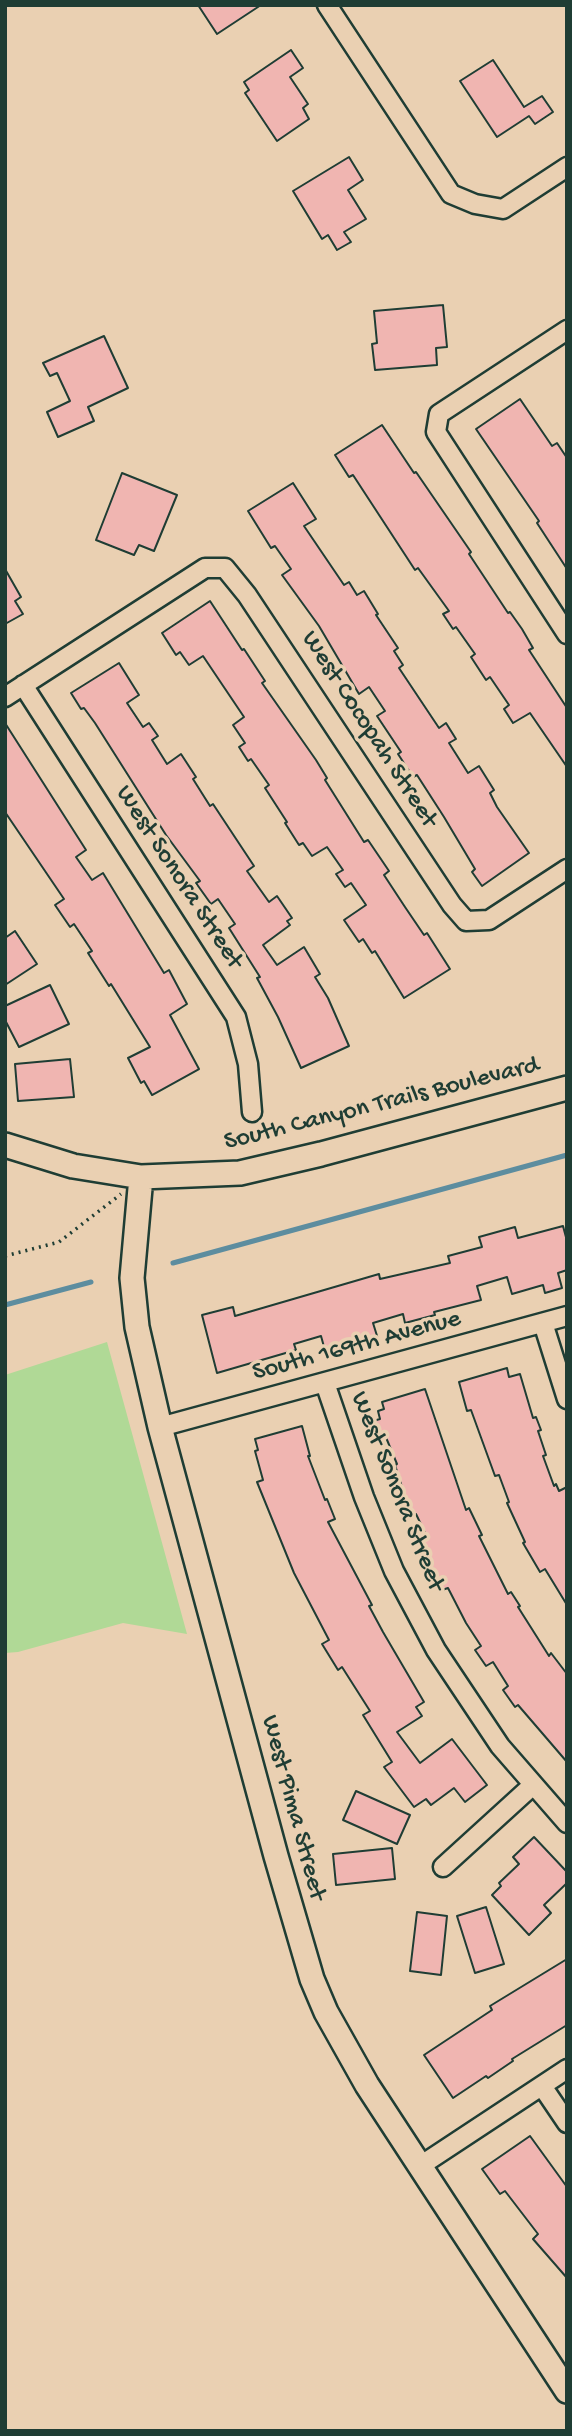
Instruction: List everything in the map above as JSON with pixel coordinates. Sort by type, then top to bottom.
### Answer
[{"type":"street","points":[[327,5],[451,194],[475,204],[503,209],[567,167]]},
{"type":"street","points":[[567,330],[439,414],[436,432],[567,634]]},
{"type":"street","name":"West Cocopah Street","points":[[23,685],[205,568],[225,568],[247,595],[452,905],[466,921],[489,920],[567,869]]},
{"type":"street","points":[[5,697],[23,685]]},
{"type":"street","name":"West Sonora Street","points":[[23,685],[236,1017],[248,1064],[252,1112]]},
{"type":"street","name":"South Canyon Trails Boulevard","points":[[5,1145],[73,1166],[141,1177],[240,1173],[567,1088]]},
{"type":"street","name":"West Pima Street","points":[[141,1177],[133,1250],[137,1327],[160,1427],[312,1979],[339,2036],[367,2085],[567,2391]]},
{"type":"street","name":"South 169th Avenue","points":[[160,1427],[567,1316]]},
{"type":"street","points":[[543,1323],[567,1399]]},
{"type":"street","name":"West Sonora Street","points":[[325,1383],[364,1497],[394,1571],[446,1668],[500,1746],[567,1823]]},
{"type":"street","points":[[443,1867],[533,1785]]},
{"type":"street","points":[[420,2166],[567,2069]]},
{"type":"street","points":[[542,2085],[567,2123]]},
{"type":"path","points":[[5,1256],[59,1242],[141,1177]]},
{"type":"green space","points":[[107,1342],[187,1634],[123,1623],[18,1652],[5,1653],[5,1375]]},
{"type":"building","points":[[198,5],[261,5],[217,34]]},
{"type":"building","points":[[291,50],[303,68],[290,77],[308,104],[303,108],[309,119],[277,141],[245,93],[249,90],[244,82]]},
{"type":"building","points":[[493,60],[524,107],[542,96],[553,112],[535,124],[529,116],[497,137],[460,81]]},
{"type":"building","points":[[349,157],[363,180],[348,190],[366,219],[344,232],[351,242],[337,250],[328,235],[322,239],[293,191]]},
{"type":"building","points":[[443,305],[447,347],[436,348],[437,365],[375,370],[372,344],[377,343],[374,311]]},
{"type":"building","points":[[104,336],[128,388],[88,407],[94,421],[58,437],[47,412],[70,401],[57,373],[50,376],[43,363]]},
{"type":"building","points":[[520,399],[552,446],[557,443],[567,458],[567,569],[537,523],[539,521],[476,429]]},
{"type":"building","points":[[382,425],[471,552],[469,554],[508,613],[510,612],[522,629],[533,648],[529,650],[567,708],[567,767],[530,713],[513,723],[504,709],[509,705],[490,677],[486,680],[471,657],[475,654],[443,614],[449,611],[418,568],[415,570],[353,475],[349,477],[335,455]]},
{"type":"building","points":[[122,473],[177,495],[154,551],[139,545],[134,555],[96,540]]},
{"type":"building","points":[[293,483],[316,519],[304,526],[344,585],[349,582],[357,595],[364,591],[398,648],[394,651],[403,665],[399,668],[439,728],[446,723],[456,739],[449,743],[468,773],[479,766],[494,790],[490,793],[497,807],[529,853],[482,886],[444,817],[417,775],[413,777],[398,754],[401,752],[377,716],[385,711],[369,687],[359,694],[319,626],[282,575],[291,569],[275,546],[271,548],[248,511]]},
{"type":"building","points":[[5,569],[21,597],[15,601],[23,614],[5,624]]},
{"type":"building","points":[[210,601],[265,681],[262,683],[316,760],[327,778],[325,780],[364,842],[368,840],[389,871],[384,875],[450,969],[404,998],[375,951],[372,953],[363,939],[359,942],[344,920],[366,905],[351,883],[345,887],[336,874],[343,870],[327,847],[312,856],[303,843],[299,845],[265,788],[269,785],[239,747],[245,743],[233,725],[244,717],[203,656],[189,665],[180,652],[176,655],[162,633]]},
{"type":"building","points":[[119,663],[139,695],[127,703],[143,727],[149,723],[158,736],[152,740],[167,764],[181,754],[210,806],[213,804],[254,866],[247,871],[269,902],[277,896],[292,918],[287,921],[290,925],[263,945],[277,965],[304,947],[320,974],[315,977],[328,998],[349,1046],[301,1068],[257,978],[260,977],[229,928],[235,924],[218,899],[211,904],[196,883],[200,881],[166,835],[95,723],[84,708],[81,709],[71,693]]},
{"type":"building","points":[[5,723],[86,850],[76,857],[92,880],[103,873],[164,973],[169,970],[187,1004],[170,1015],[199,1069],[152,1095],[144,1081],[141,1083],[128,1058],[150,1047],[111,984],[109,986],[88,953],[92,951],[74,924],[70,927],[55,905],[64,899],[5,812]]},
{"type":"building","points":[[15,931],[37,964],[5,985],[5,938]]},
{"type":"building","points":[[50,985],[69,1024],[19,1047],[5,1020],[5,1006]]},
{"type":"building","points":[[70,1059],[74,1097],[18,1101],[15,1064]]},
{"type":"building","points":[[563,1226],[567,1241],[567,1270],[558,1273],[562,1288],[545,1293],[543,1285],[512,1294],[507,1277],[477,1286],[481,1300],[434,1312],[435,1315],[405,1323],[403,1314],[373,1323],[378,1339],[326,1354],[321,1336],[294,1344],[296,1350],[217,1373],[202,1315],[233,1307],[235,1316],[379,1274],[380,1279],[450,1263],[448,1256],[482,1247],[479,1237],[515,1227],[518,1238]]},
{"type":"building","points":[[507,1368],[509,1377],[520,1374],[533,1418],[536,1417],[541,1430],[538,1431],[546,1455],[543,1456],[554,1486],[556,1484],[559,1491],[567,1487],[567,1605],[545,1569],[540,1572],[523,1543],[525,1542],[507,1503],[509,1502],[499,1475],[495,1476],[471,1410],[467,1411],[459,1382]]},
{"type":"building","points":[[425,1389],[466,1510],[469,1508],[482,1535],[479,1536],[508,1594],[511,1592],[549,1656],[551,1653],[567,1674],[567,1762],[518,1705],[515,1707],[503,1690],[508,1686],[493,1662],[486,1666],[475,1650],[481,1646],[448,1588],[442,1590],[420,1540],[427,1537],[416,1514],[411,1515],[395,1465],[397,1464],[385,1435],[378,1437],[373,1421],[380,1419],[378,1411],[384,1409],[382,1402]]},
{"type":"building","points":[[302,1426],[308,1456],[335,1519],[328,1522],[372,1605],[369,1606],[424,1702],[416,1707],[422,1716],[397,1732],[420,1763],[452,1739],[487,1785],[465,1802],[454,1788],[431,1805],[426,1799],[414,1807],[384,1767],[392,1762],[363,1715],[370,1711],[342,1667],[338,1670],[322,1644],[329,1640],[294,1573],[257,1482],[263,1480],[255,1451],[258,1450],[255,1439]]},
{"type":"building","points":[[356,1791],[410,1815],[397,1844],[343,1820]]},
{"type":"building","points":[[534,1837],[567,1872],[567,1883],[544,1905],[551,1913],[529,1935],[492,1895],[501,1886],[499,1883],[519,1864],[513,1857]]},
{"type":"building","points":[[392,1848],[395,1879],[336,1885],[333,1854]]},
{"type":"building","points":[[486,1907],[504,1964],[475,1973],[457,1916]]},
{"type":"building","points":[[417,1912],[447,1916],[441,1975],[410,1971]]},
{"type":"building","points":[[567,1959],[567,2025],[453,2098],[424,2055],[492,2010],[490,2006]]},
{"type":"building","points":[[530,2136],[567,2187],[567,2278],[533,2239],[538,2234],[505,2191],[500,2194],[482,2169]]},
{"type":"waterway","points":[[173,1263],[567,1155]]},
{"type":"waterway","points":[[5,1305],[91,1282]]}]
